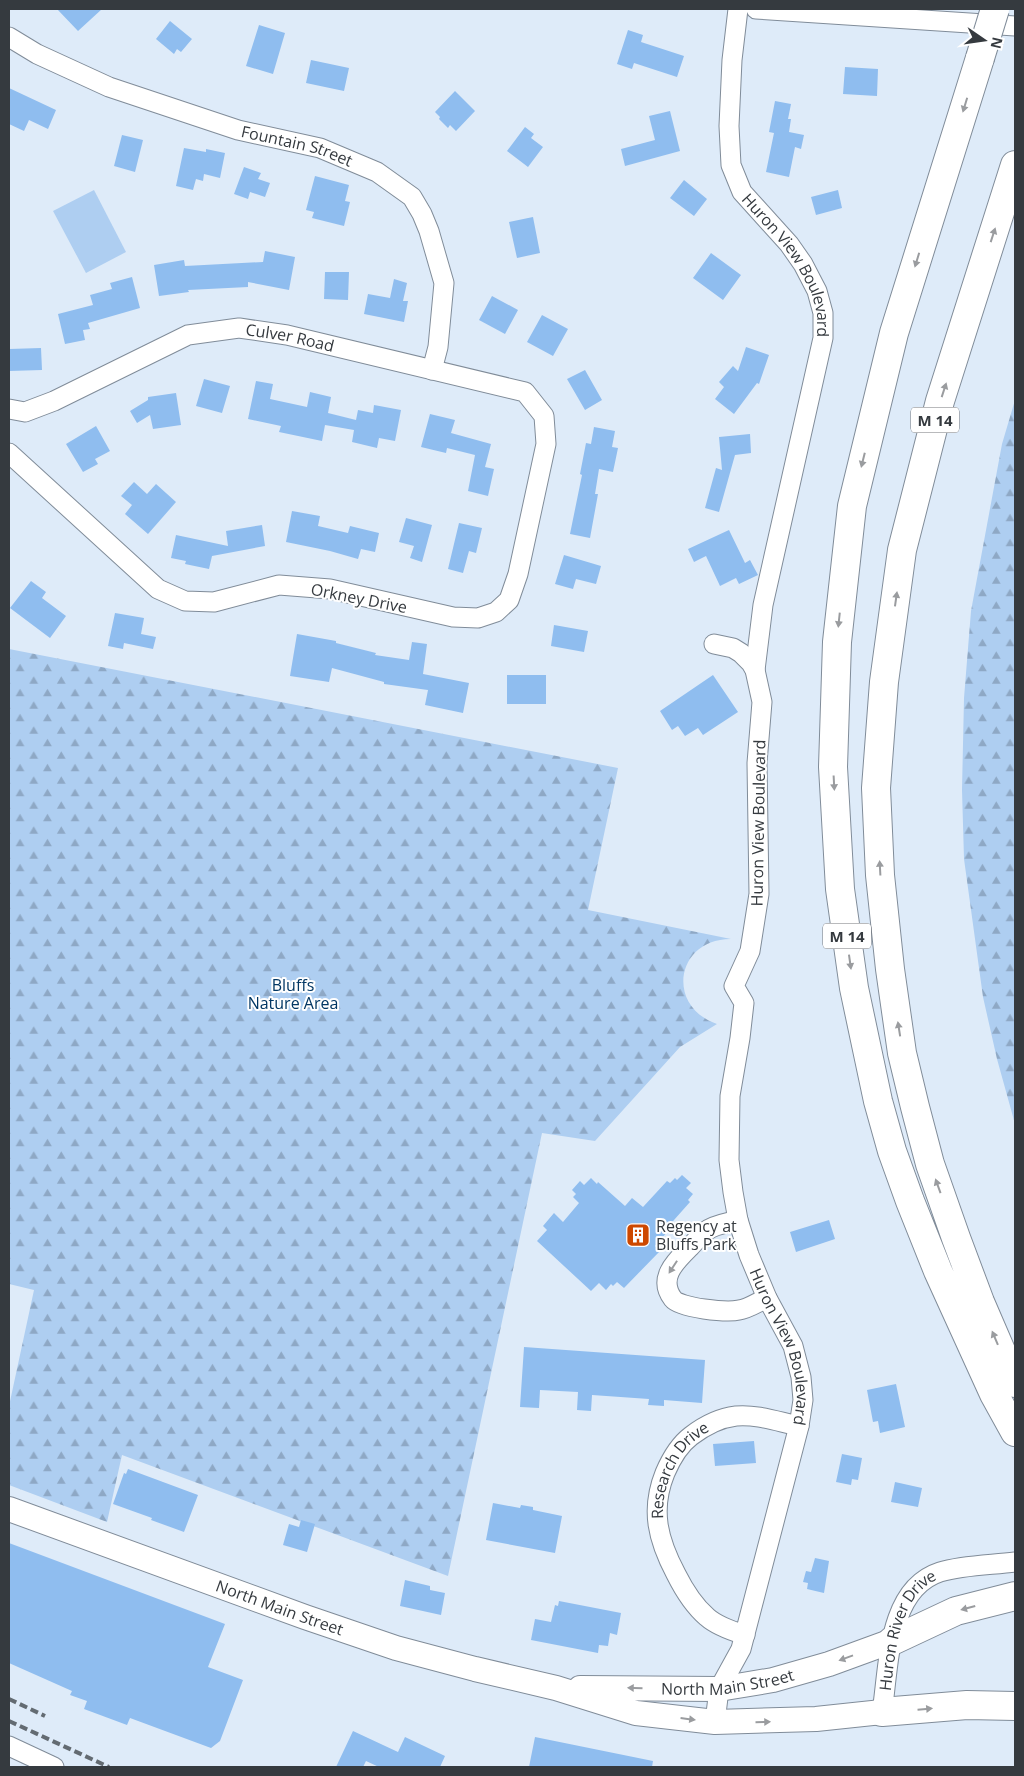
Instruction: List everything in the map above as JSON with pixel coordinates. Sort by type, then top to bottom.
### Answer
[{"type":"highway","name":"M 14","points":[[995,9],[894,333],[852,506],[836,642],[833,767],[840,889],[854,988],[878,1101],[892,1151],[938,1271],[994,1394],[1015,1432]]},
{"type":"highway","name":"M 14","points":[[1015,165],[940,401],[902,550],[884,682],[876,788],[880,875],[890,969],[902,1053],[930,1164],[980,1302],[1015,1383]]},
{"type":"highway","points":[[892,1641],[956,1611],[1015,1596]]},
{"type":"highway","points":[[882,1712],[967,1705],[1015,1706]]},
{"type":"main road","name":"North Main Street","points":[[9,1509],[396,1648],[556,1688],[636,1713],[715,1722],[816,1719],[882,1712]]},
{"type":"main road","name":"North Main Street","points":[[556,1688],[718,1689],[773,1680],[829,1664],[892,1641]]},
{"type":"street","name":"Huron View Boulevard","points":[[715,1722],[718,1689],[741,1649],[745,1635],[799,1426],[803,1400],[801,1377],[792,1346],[767,1298],[738,1220],[729,1160],[728,1131],[730,1096],[744,1003],[734,986],[750,951],[759,894],[757,763],[762,702],[755,670],[763,605],[823,338],[823,313],[817,291],[803,264],[789,244],[742,192],[731,165],[732,60],[738,9]]},
{"type":"street","points":[[756,9],[1015,26]]},
{"type":"street","name":"Fountain Street","points":[[9,37],[38,54],[109,86],[238,130],[320,148],[377,172],[412,197],[422,214],[429,232],[444,283],[438,347],[432,370]]},
{"type":"street","name":"Culver Road","points":[[9,409],[25,412],[54,401],[188,336],[239,328],[287,335],[525,392],[544,416],[546,444]]},
{"type":"street","name":"Orkney Drive","points":[[9,453],[158,589],[185,600],[214,602],[279,585],[330,589],[453,617],[478,618],[496,612],[509,600],[518,574],[546,444]]},
{"type":"street","points":[[714,644],[733,648],[746,658],[755,670]]},
{"type":"street","points":[[738,1220],[716,1225],[706,1231],[670,1267],[668,1288],[673,1300],[681,1305],[728,1312],[741,1310],[767,1298]]},
{"type":"street","name":"Research Drive","points":[[745,1635],[728,1630],[708,1618],[691,1602],[682,1587],[665,1553],[657,1523],[656,1506],[661,1484],[669,1462],[683,1442],[716,1421],[736,1416],[757,1417],[799,1426]]},
{"type":"street","name":"Huron River Drive","points":[[882,1712],[892,1641],[898,1616],[918,1584],[939,1572],[1015,1562]]},
{"type":"street","points":[[9,1746],[54,1767]]},
{"type":"green space","points":[[94,190],[126,252],[86,273],[53,211]]},
{"type":"green space","points":[[1015,400],[1015,1124],[997,1059],[983,997],[964,859],[962,790],[964,698],[971,611],[1002,444]]},
{"type":"green space","name":"Bluffs Nature Area","points":[[9,649],[618,768],[588,910],[731,939],[712,942],[698,950],[689,961],[684,975],[684,989],[690,1003],[700,1015],[717,1024],[680,1047],[595,1141],[542,1133],[448,1576],[122,1455],[107,1522],[9,1485],[9,1406],[34,1290],[9,1284]]},
{"type":"building","points":[[57,9],[102,9],[78,31]]},
{"type":"building","points":[[170,21],[192,39],[181,52],[177,49],[174,54],[156,39]]},
{"type":"building","points":[[259,25],[285,33],[273,74],[246,66]]},
{"type":"building","points":[[628,30],[643,35],[641,42],[684,56],[677,77],[634,63],[632,69],[617,64]]},
{"type":"building","points":[[311,60],[349,68],[344,91],[306,83]]},
{"type":"building","points":[[845,67],[878,69],[877,96],[843,94]]},
{"type":"building","points":[[9,88],[56,110],[48,129],[29,120],[24,131],[9,124]]},
{"type":"building","points":[[455,91],[475,111],[456,131],[450,125],[448,128],[435,112]]},
{"type":"building","points":[[775,101],[791,104],[788,119],[791,119],[789,132],[804,135],[801,149],[795,147],[789,177],[766,172],[774,133],[769,132]]},
{"type":"building","points":[[670,111],[680,151],[625,166],[621,149],[655,140],[649,116]]},
{"type":"building","points":[[525,127],[534,134],[531,138],[543,147],[528,167],[507,151]]},
{"type":"building","points":[[122,135],[143,140],[135,172],[114,166]]},
{"type":"building","points":[[184,148],[206,152],[206,149],[225,153],[220,178],[204,174],[203,181],[196,179],[193,190],[176,186]]},
{"type":"building","points":[[244,167],[261,173],[258,179],[270,183],[265,197],[250,192],[248,199],[234,194]]},
{"type":"building","points":[[315,176],[349,185],[345,201],[350,202],[344,226],[312,218],[314,212],[306,210]]},
{"type":"building","points":[[684,180],[707,199],[694,216],[670,198]]},
{"type":"building","points":[[838,190],[842,208],[816,215],[811,197]]},
{"type":"building","points":[[533,217],[540,253],[517,258],[509,222]]},
{"type":"building","points":[[265,251],[295,257],[289,290],[248,282],[248,287],[188,290],[189,292],[159,296],[154,265],[184,260],[185,266],[263,262]]},
{"type":"building","points":[[711,253],[741,275],[723,300],[693,278]]},
{"type":"building","points":[[325,272],[349,272],[348,300],[324,299]]},
{"type":"building","points":[[132,277],[140,308],[88,323],[90,329],[83,330],[85,340],[65,344],[58,314],[93,305],[90,295],[112,289],[110,283]]},
{"type":"building","points":[[394,279],[407,283],[403,301],[408,301],[404,322],[364,314],[368,294],[390,298]]},
{"type":"building","points":[[492,296],[518,310],[505,334],[479,320]]},
{"type":"building","points":[[542,315],[568,329],[553,356],[527,342]]},
{"type":"building","points":[[746,347],[769,355],[759,384],[757,383],[734,414],[715,399],[724,387],[719,382],[733,366],[738,371]]},
{"type":"building","points":[[41,348],[42,370],[9,371],[9,349]]},
{"type":"building","points":[[585,370],[602,400],[585,410],[567,379]]},
{"type":"building","points":[[204,379],[230,386],[222,413],[196,406]]},
{"type":"building","points":[[256,381],[273,384],[270,399],[307,407],[310,392],[331,397],[328,413],[356,420],[358,410],[373,413],[374,405],[401,410],[395,441],[379,438],[377,448],[352,442],[354,430],[325,425],[322,441],[279,432],[281,426],[248,419]]},
{"type":"building","points":[[176,393],[181,425],[153,429],[150,415],[137,423],[130,411],[148,400],[148,397]]},
{"type":"building","points":[[430,414],[455,420],[451,433],[491,444],[485,467],[494,469],[488,496],[468,491],[475,455],[447,448],[446,453],[421,447]]},
{"type":"building","points":[[96,426],[110,451],[95,459],[98,464],[83,472],[66,444]]},
{"type":"building","points":[[594,427],[615,431],[612,447],[618,448],[613,472],[599,469],[595,494],[598,494],[590,538],[570,534],[582,475],[580,474],[586,443],[591,444]]},
{"type":"building","points":[[750,434],[751,453],[735,455],[719,512],[705,508],[716,468],[722,470],[719,437]]},
{"type":"building","points":[[134,482],[147,494],[156,484],[176,502],[148,534],[125,514],[132,505],[121,496]]},
{"type":"building","points":[[292,511],[320,516],[318,526],[348,533],[350,526],[379,533],[375,552],[361,549],[358,559],[286,542]]},
{"type":"building","points":[[406,518],[432,525],[422,562],[410,558],[414,546],[399,542]]},
{"type":"building","points":[[459,523],[482,528],[476,553],[469,551],[463,573],[448,569]]},
{"type":"building","points":[[262,525],[265,546],[212,556],[209,569],[185,564],[186,561],[171,558],[176,535],[228,546],[226,531]]},
{"type":"building","points":[[729,530],[745,563],[750,560],[758,575],[739,584],[736,578],[720,586],[706,556],[694,562],[688,549]]},
{"type":"building","points":[[564,555],[601,566],[596,584],[576,579],[573,589],[555,584]]},
{"type":"building","points":[[31,581],[46,592],[42,598],[66,616],[50,638],[10,608]]},
{"type":"building","points":[[115,613],[144,618],[141,634],[156,637],[153,649],[124,643],[123,649],[108,646]]},
{"type":"building","points":[[554,625],[588,631],[584,652],[551,646]]},
{"type":"building","points":[[297,634],[336,641],[336,643],[376,653],[375,655],[409,660],[412,642],[427,644],[423,674],[469,683],[463,713],[425,705],[428,690],[384,684],[384,682],[332,668],[329,682],[290,676]]},
{"type":"building","points":[[507,675],[546,675],[546,704],[507,704]]},
{"type":"building","points":[[713,675],[738,712],[703,735],[698,728],[685,736],[678,726],[672,730],[660,711]]},
{"type":"building","name":"Regency at Bluffs Park","points":[[682,1175],[691,1183],[686,1188],[693,1194],[688,1200],[690,1202],[666,1229],[668,1231],[655,1246],[660,1251],[624,1288],[617,1282],[613,1286],[611,1284],[606,1290],[599,1283],[591,1291],[537,1241],[547,1230],[543,1226],[554,1213],[563,1222],[579,1203],[573,1197],[576,1194],[572,1190],[580,1181],[584,1185],[591,1178],[625,1206],[632,1198],[643,1207],[667,1181],[670,1183]]},
{"type":"building","points":[[829,1220],[835,1239],[796,1252],[790,1232]]},
{"type":"building","points":[[524,1347],[705,1360],[702,1403],[664,1400],[664,1406],[648,1405],[649,1399],[592,1395],[591,1411],[577,1410],[578,1392],[540,1390],[539,1408],[520,1407]]},
{"type":"building","points":[[896,1384],[905,1427],[880,1433],[878,1421],[873,1422],[867,1390]]},
{"type":"building","points":[[754,1441],[756,1463],[715,1466],[713,1444]]},
{"type":"building","points":[[842,1454],[862,1458],[858,1480],[852,1479],[851,1485],[836,1482]]},
{"type":"building","points":[[128,1469],[198,1495],[184,1532],[113,1504],[124,1473],[126,1474]]},
{"type":"building","points":[[895,1482],[922,1488],[918,1507],[891,1502]]},
{"type":"building","points":[[493,1503],[520,1508],[521,1505],[533,1507],[533,1510],[562,1516],[555,1553],[486,1540]]},
{"type":"building","points":[[301,1520],[315,1524],[307,1552],[283,1545],[289,1524],[299,1527]]},
{"type":"building","points":[[9,1543],[225,1624],[208,1667],[243,1680],[220,1741],[211,1748],[130,1718],[127,1725],[84,1709],[87,1701],[70,1695],[72,1691],[9,1663]]},
{"type":"building","points":[[815,1558],[829,1561],[824,1593],[807,1589],[808,1583],[803,1582],[806,1571],[811,1572]]},
{"type":"building","points":[[405,1580],[430,1586],[430,1590],[445,1593],[441,1615],[400,1606]]},
{"type":"building","points":[[559,1601],[621,1613],[617,1635],[610,1633],[608,1646],[599,1645],[598,1653],[531,1640],[535,1619],[551,1622],[555,1605],[558,1606]]},
{"type":"building","points":[[353,1731],[398,1752],[405,1737],[445,1756],[440,1767],[379,1767],[366,1761],[363,1767],[336,1767]]},
{"type":"building","points":[[535,1737],[653,1761],[652,1767],[529,1767]]},
{"type":"railway","points":[[9,1699],[45,1716]]},
{"type":"railway","points":[[9,1721],[109,1767]]},
{"type":"place","name":"Regency at Bluffs Park","points":[[638,1235]]}]
